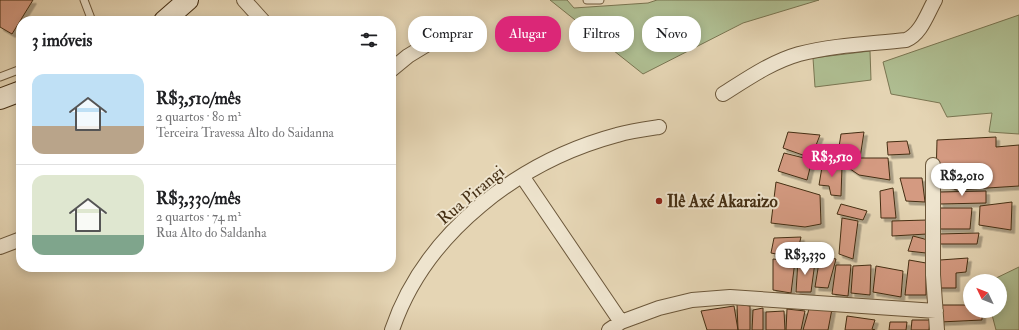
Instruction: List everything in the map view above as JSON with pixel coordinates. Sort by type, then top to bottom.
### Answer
[{"type":"main road","points":[[170,16],[188,0]]},
{"type":"main road","points":[[0,99],[16,93]]},
{"type":"street","points":[[244,0],[259,16]]},
{"type":"street","points":[[723,94],[773,64],[798,54],[825,48],[906,40],[912,38],[935,0]]},
{"type":"street","points":[[396,66],[415,52]]},
{"type":"street","points":[[522,176],[552,159],[583,146],[617,134],[658,127]]},
{"type":"street","points":[[933,165],[933,275],[937,330]]},
{"type":"street","name":"Rua Pirangi","points":[[392,330],[398,312],[422,271],[443,242],[473,212],[498,192],[522,176],[621,322]]},
{"type":"street","points":[[0,248],[16,241]]},
{"type":"street","points":[[609,330],[621,322],[659,308],[692,300],[730,297],[936,311]]},
{"type":"lane","points":[[84,0],[90,16]]},
{"type":"lane","points":[[587,0],[600,0]]},
{"type":"lane","points":[[0,78],[16,71]]},
{"type":"green space","points":[[550,0],[567,0],[574,8],[648,3],[657,0],[819,0],[743,23],[701,44],[701,16],[642,16],[642,52],[686,52],[643,74],[615,52],[634,52],[634,16],[570,16]]},
{"type":"green space","points":[[1019,15],[1019,134],[989,132],[992,113],[947,117],[940,103],[891,94],[883,62]]},
{"type":"green space","points":[[870,51],[871,80],[815,87],[813,58]]},
{"type":"green space","points":[[1019,267],[1019,330],[996,330],[993,318],[1007,318],[1007,274],[1004,274]]},
{"type":"building","points":[[0,0],[33,0],[23,16],[16,16],[16,28],[12,34],[0,27]]},
{"type":"building","points":[[788,132],[820,135],[811,158],[783,148]]},
{"type":"building","points":[[864,132],[860,158],[888,158],[890,180],[859,175],[837,160],[841,134]]},
{"type":"building","points":[[996,137],[996,147],[1019,145],[1019,186],[956,190],[936,179],[937,140]]},
{"type":"building","points":[[907,141],[910,154],[888,155],[887,142]]},
{"type":"building","points":[[784,153],[812,160],[807,180],[778,171]]},
{"type":"building","points":[[823,161],[842,167],[841,196],[831,195],[829,186],[819,185]]},
{"type":"building","points":[[900,178],[922,178],[925,202],[906,201]]},
{"type":"building","points":[[776,182],[820,195],[821,224],[805,227],[771,223]]},
{"type":"building","points":[[893,188],[896,218],[881,218],[880,191]]},
{"type":"building","points":[[986,191],[986,203],[940,204],[938,192]]},
{"type":"building","points":[[1012,202],[1011,230],[979,225],[980,206]]},
{"type":"building","points":[[841,204],[867,211],[863,220],[837,214]]},
{"type":"building","points":[[939,208],[972,208],[970,229],[938,229]]},
{"type":"building","points":[[842,218],[858,221],[853,259],[839,254]]},
{"type":"building","points":[[927,220],[927,234],[892,236],[892,221]]},
{"type":"building","points":[[979,233],[977,244],[939,244],[938,234]]},
{"type":"building","points":[[913,236],[928,240],[926,253],[908,251]]},
{"type":"building","points":[[801,237],[796,258],[771,253],[774,238]]},
{"type":"building","points":[[820,256],[836,259],[828,288],[815,287]]},
{"type":"building","points":[[968,258],[966,272],[956,273],[956,288],[938,288],[940,260]]},
{"type":"building","points":[[773,259],[795,261],[791,293],[773,290]]},
{"type":"building","points":[[798,260],[815,262],[811,292],[796,292]]},
{"type":"building","points":[[909,260],[926,263],[926,295],[905,295]]},
{"type":"building","points":[[836,265],[851,265],[848,296],[832,294]]},
{"type":"building","points":[[871,265],[870,295],[851,293],[853,266]]},
{"type":"building","points":[[876,266],[903,271],[901,297],[873,292]]},
{"type":"building","points":[[737,304],[750,306],[750,330],[738,330]]},
{"type":"building","points":[[939,305],[963,305],[963,318],[982,318],[982,320],[940,322]]},
{"type":"building","points":[[734,306],[738,330],[707,330],[701,311]]},
{"type":"building","points":[[763,308],[763,330],[752,330],[753,310]]},
{"type":"building","points":[[787,309],[805,311],[801,330],[786,330]]},
{"type":"building","points":[[809,309],[832,309],[828,330],[803,330]]},
{"type":"building","points":[[784,311],[785,330],[766,330],[766,312]]},
{"type":"building","points":[[847,316],[875,320],[872,329],[875,330],[845,330]]},
{"type":"building","points":[[912,320],[930,320],[929,330],[911,330]]},
{"type":"building","points":[[890,322],[907,322],[906,330],[889,330]]},
{"type":"place","name":"Ilê Axé Akaraizo","points":[[659,201]]}]
